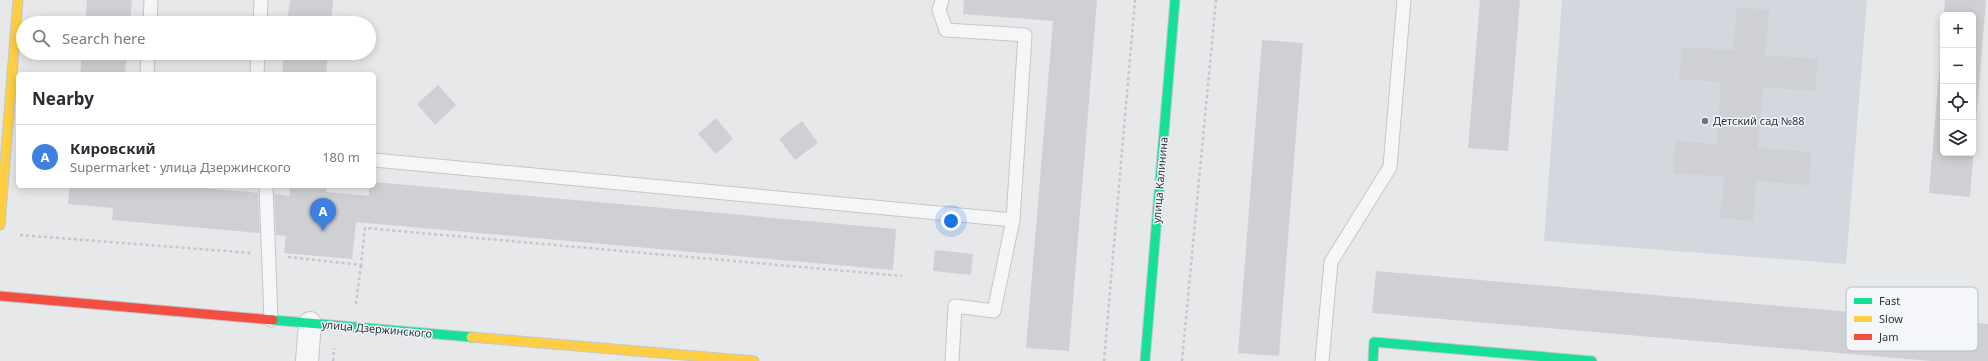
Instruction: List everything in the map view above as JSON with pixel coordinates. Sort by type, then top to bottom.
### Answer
[{"type":"street","points":[[17,16],[18,0]]},
{"type":"street","name":"улица Калинина","points":[[1145,361],[1175,0]]},
{"type":"street","points":[[0,225],[16,25]]},
{"type":"street","name":"улица Дзержинского","points":[[0,296],[754,361]]},
{"type":"street","points":[[307,361],[310,323]]},
{"type":"street","points":[[1373,361],[1374,342],[1592,361]]},
{"type":"lane","points":[[150,16],[151,0]]},
{"type":"lane","points":[[260,16],[261,0]]},
{"type":"lane","points":[[942,0],[939,10],[946,30],[1025,35],[1013,220],[994,311],[955,306],[952,361]]},
{"type":"lane","points":[[1322,361],[1331,262],[1390,167],[1404,0]]},
{"type":"lane","points":[[146,72],[147,60]]},
{"type":"lane","points":[[257,72],[258,60]]},
{"type":"lane","points":[[376,160],[1013,220]]},
{"type":"lane","points":[[266,188],[271,320]]},
{"type":"path","points":[[1104,361],[1135,0]]},
{"type":"path","points":[[1182,361],[1216,0]]},
{"type":"path","points":[[355,308],[365,228],[902,276]]},
{"type":"path","points":[[14,235],[268,255],[361,265]]},
{"type":"shaded area","name":"Детский сад №88","points":[[1562,0],[1867,0],[1846,264],[1544,241]]},
{"type":"building","points":[[87,0],[132,0],[131,16],[86,16]]},
{"type":"building","points":[[290,0],[333,0],[332,16],[288,16]]},
{"type":"building","points":[[964,0],[1097,0],[1069,351],[1026,348],[1053,21],[963,14]]},
{"type":"building","points":[[1480,0],[1520,0],[1508,151],[1468,148]]},
{"type":"building","points":[[1945,0],[1986,0],[1976,123],[1976,12],[1944,12]]},
{"type":"building","points":[[1737,7],[1769,10],[1765,55],[1818,59],[1815,91],[1763,87],[1758,148],[1811,152],[1809,185],[1756,181],[1753,221],[1720,218],[1724,177],[1673,173],[1675,141],[1717,144],[1721,82],[1679,79],[1682,47],[1733,50]]},
{"type":"building","points":[[1262,40],[1303,43],[1279,356],[1238,353]]},
{"type":"building","points":[[81,60],[126,60],[125,72],[80,72]]},
{"type":"building","points":[[283,60],[327,60],[326,72],[282,72]]},
{"type":"building","points":[[1940,61],[1940,156],[1973,156],[1970,197],[1929,193]]},
{"type":"building","points":[[438,85],[456,105],[435,125],[417,104]]},
{"type":"building","points":[[716,118],[733,139],[716,154],[698,134]]},
{"type":"building","points":[[802,121],[818,143],[795,160],[779,139]]},
{"type":"building","points":[[376,182],[896,229],[893,270],[356,222],[352,259],[284,253],[286,236],[276,235],[274,194],[290,196],[290,188],[326,188],[326,192],[369,196],[369,188],[376,188]]},
{"type":"building","points":[[70,188],[202,188],[258,193],[260,233],[112,220],[113,208],[68,204]]},
{"type":"building","points":[[935,250],[973,254],[971,275],[933,271]]},
{"type":"building","points":[[1376,271],[1846,312],[1846,351],[1978,351],[1978,323],[1988,324],[1988,361],[1931,361],[1372,313]]},
{"type":"traffic: fast","points":[[1145,361],[1175,0]]},
{"type":"traffic: fast","points":[[273,320],[471,337]]},
{"type":"traffic: fast","points":[[1373,361],[1374,342],[1592,361]]},
{"type":"traffic: slow","points":[[17,16],[18,0]]},
{"type":"traffic: slow","points":[[0,225],[16,25]]},
{"type":"traffic: slow","points":[[471,337],[754,361]]},
{"type":"traffic: jam","points":[[0,296],[273,320]]},
{"type":"place","name":"Детский сад №88","points":[[1705,121]]},
{"type":"place","name":"Кировский","points":[[323,231]]}]
